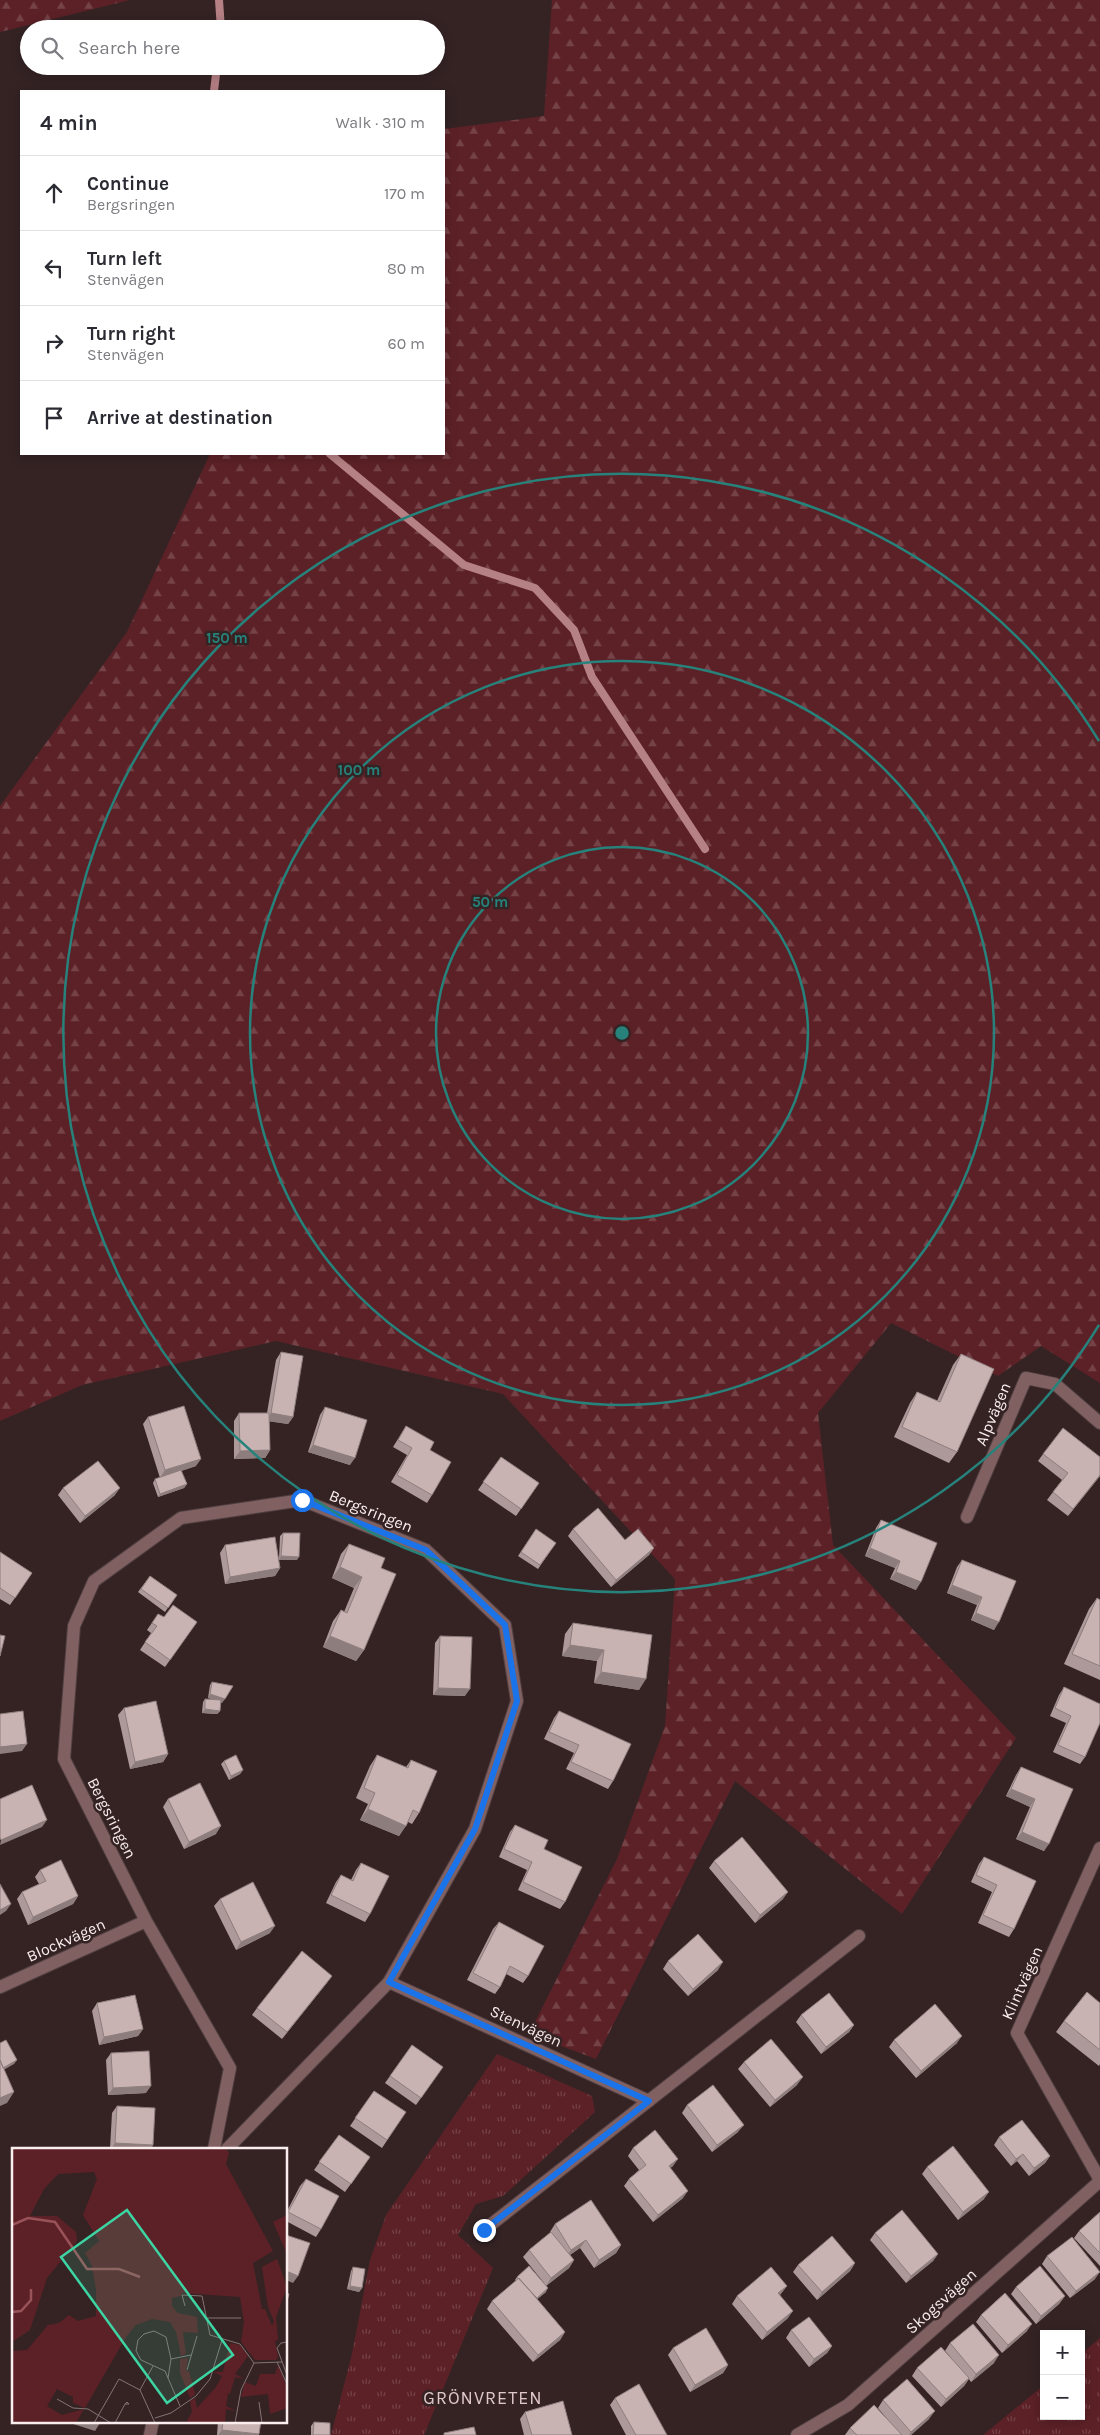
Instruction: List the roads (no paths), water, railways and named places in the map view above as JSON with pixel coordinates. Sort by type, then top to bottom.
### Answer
[{"type":"street","name":"Alpvägen","points":[[967,1517],[1026,1378],[1054,1384],[1100,1423]]},
{"type":"street","name":"Bergsringen","points":[[214,2148],[230,2068],[146,1921],[64,1759],[74,1626],[94,1581],[181,1518],[302,1500],[426,1550],[505,1625],[517,1701],[475,1829],[389,1982],[228,2148]]},
{"type":"street","name":"Klintvägen","points":[[1100,1848],[1017,2033],[1100,2181]]},
{"type":"street","name":"Blockvägen","points":[[0,1987],[146,1921]]},
{"type":"street","points":[[484,2230],[859,1936]]},
{"type":"street","name":"Stenvägen","points":[[389,1982],[649,2101]]},
{"type":"street","name":"Skogsvägen","points":[[797,2435],[848,2405],[1100,2181]]},
{"type":"street","points":[[150,2435],[153,2422]]},
{"type":"waterway","points":[[219,0],[220,20]]},
{"type":"waterway","points":[[214,90],[216,75]]},
{"type":"waterway","points":[[331,455],[464,565],[535,588],[574,630],[592,677],[705,849]]},
{"type":"district","name":"GRÖNVRETEN","points":[[483,2398]]}]
